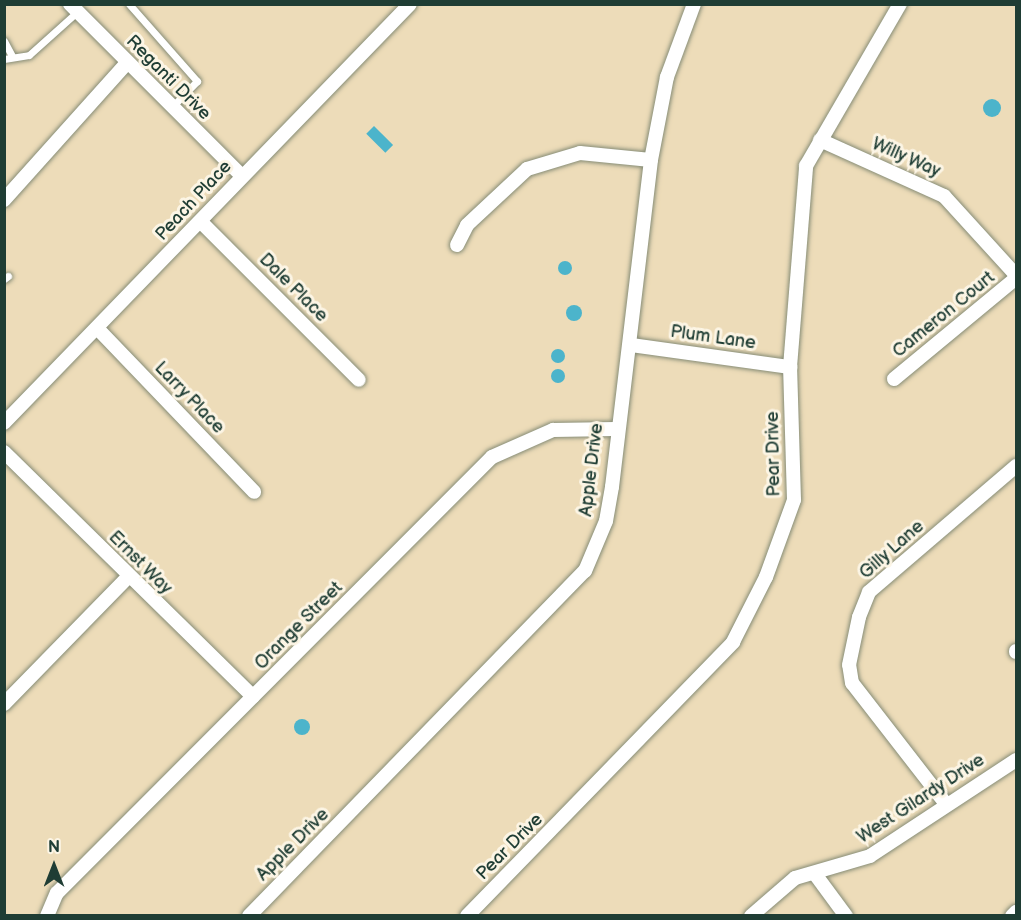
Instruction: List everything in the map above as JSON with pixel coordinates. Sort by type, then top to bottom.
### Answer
[{"type":"street","name":"Peach Place","points":[[4,423],[410,4]]},
{"type":"street","name":"Apple Drive","points":[[249,915],[573,589],[606,521],[615,429],[631,345],[651,160],[667,77],[694,4]]},
{"type":"street","name":"Pear Drive","points":[[467,915],[734,642],[778,550],[794,500],[790,367],[800,196],[820,140],[900,4]]},
{"type":"street","name":"Reganti Drive","points":[[74,8],[242,176]]},
{"type":"street","points":[[4,200],[127,63]]},
{"type":"street","name":"Willy Way","points":[[820,140],[944,196],[1017,277]]},
{"type":"street","points":[[457,245],[467,225],[527,169],[580,153],[651,160]]},
{"type":"street","name":"Dale Place","points":[[201,222],[359,380]]},
{"type":"street","name":"Cameron Court","points":[[894,379],[1017,277]]},
{"type":"street","name":"Larry Place","points":[[97,328],[254,492]]},
{"type":"street","name":"Plum Lane","points":[[631,345],[790,367]]},
{"type":"street","name":"Orange Street","points":[[47,915],[57,893],[492,457],[553,430],[615,429]]},
{"type":"street","name":"Ernst Way","points":[[4,452],[128,577],[254,697]]},
{"type":"street","name":"Gilly Lane","points":[[946,804],[852,683],[849,665],[859,617],[869,592],[1017,466]]},
{"type":"street","points":[[4,704],[128,577]]},
{"type":"street","name":"West Gilardy Drive","points":[[751,915],[795,878],[870,856],[946,804],[1017,760]]},
{"type":"street","points":[[815,874],[846,915]]},
{"type":"street","points":[[1012,915],[1017,912]]},
{"type":"lane","points":[[129,4],[197,81],[171,107]]},
{"type":"lane","points":[[4,59],[29,55],[74,8]]},
{"type":"lane","points":[[4,41],[12,56]]},
{"type":"water","points":[[992,99],[998,102],[1001,108],[998,114],[992,117],[986,114],[983,108],[986,102]]},
{"type":"water","points":[[374,126],[393,145],[385,153],[366,134]]},
{"type":"water","points":[[562,261],[568,261],[572,268],[568,275],[562,275],[558,271],[558,265]]},
{"type":"water","points":[[574,305],[582,313],[574,321],[566,313]]},
{"type":"water","points":[[558,349],[563,351],[565,356],[563,361],[558,363],[553,361],[551,356],[553,351]]},
{"type":"water","points":[[558,369],[563,371],[565,376],[563,381],[558,383],[553,381],[551,376],[553,371]]},
{"type":"water","points":[[302,719],[310,727],[302,735],[294,727]]}]
